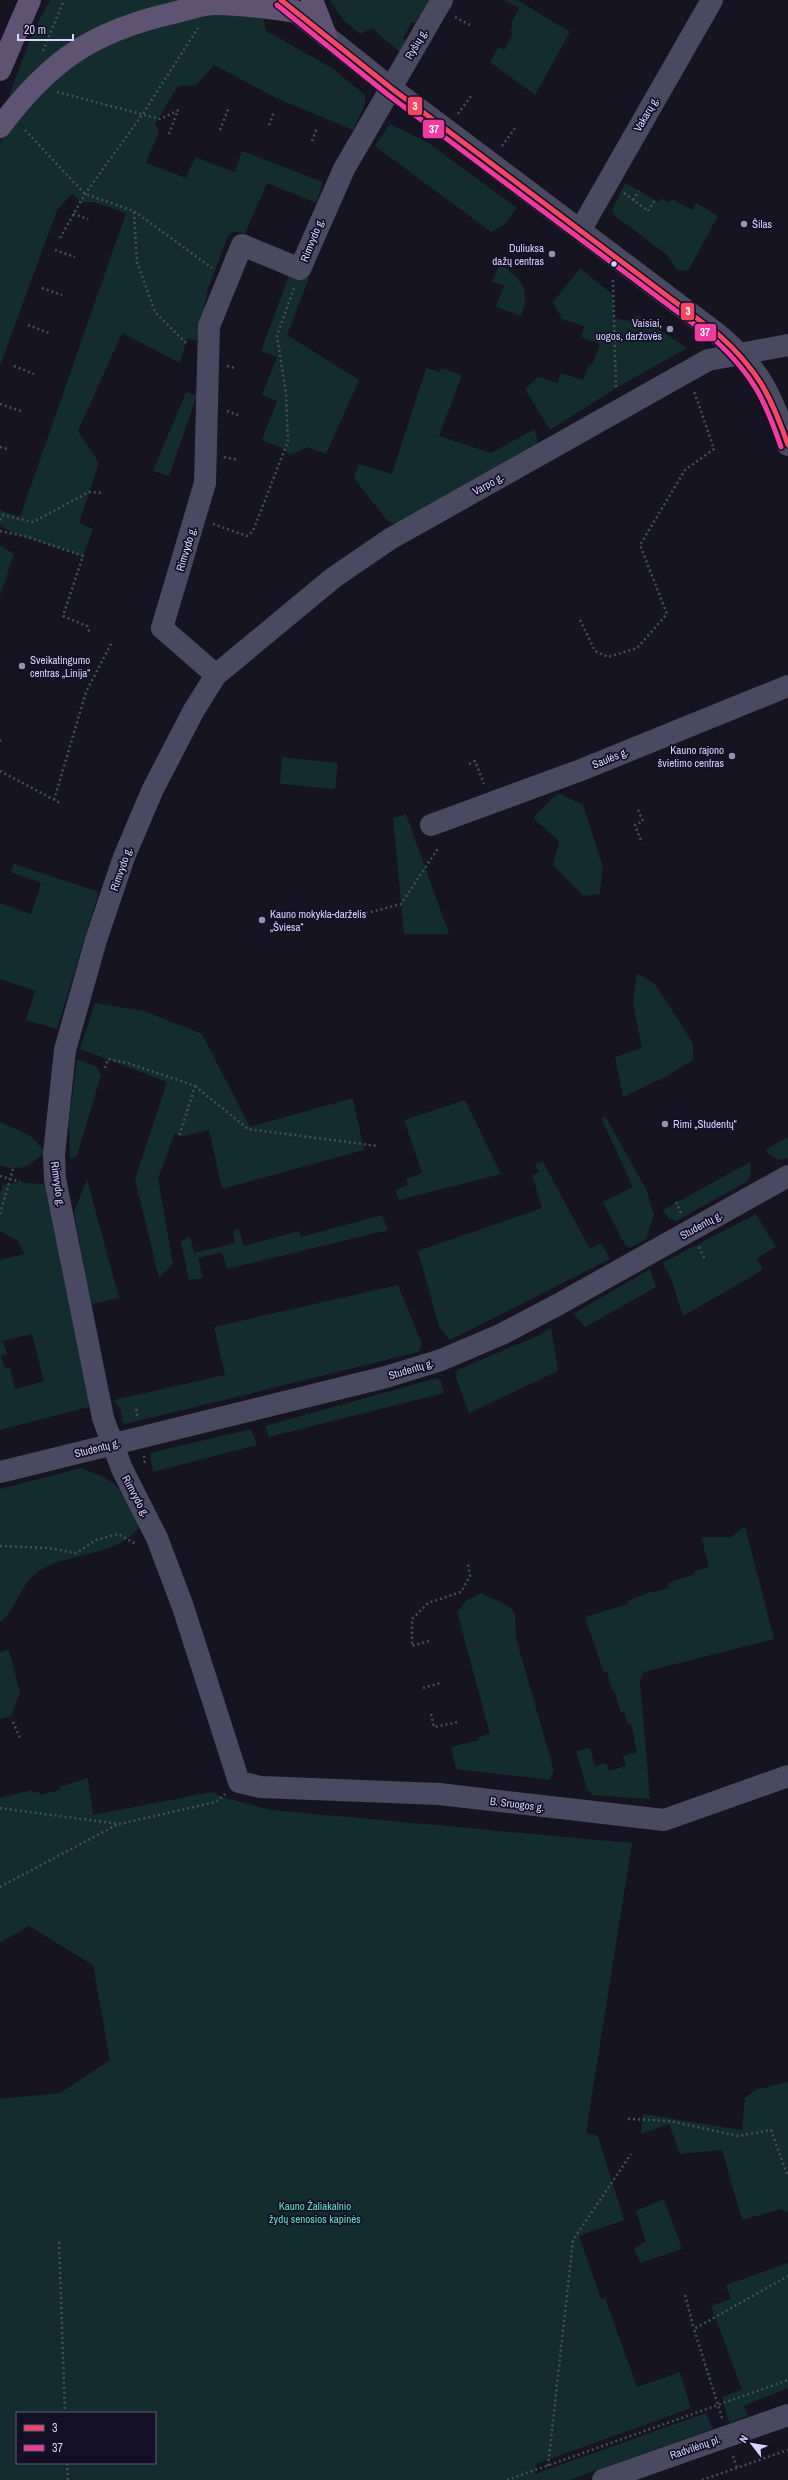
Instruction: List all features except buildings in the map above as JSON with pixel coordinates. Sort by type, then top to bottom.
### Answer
[{"type":"main road","points":[[0,70],[30,0]]},
{"type":"main road","points":[[0,126],[23,97],[54,65],[105,35],[139,21],[213,4],[296,4],[326,36]]},
{"type":"street","name":"Ryšių g.","points":[[391,88],[442,0]]},
{"type":"street","name":"Vakarų g.","points":[[581,228],[712,0]]},
{"type":"street","points":[[326,36],[391,88],[581,228],[742,355],[762,378],[775,405],[788,445]]},
{"type":"street","name":"Rimvydo g.","points":[[239,1782],[183,1607],[160,1545],[141,1502],[122,1469],[103,1418],[55,1179],[54,1147],[65,1050],[96,940],[124,857],[153,789],[194,710],[216,675],[162,628],[205,482],[209,326],[242,245],[300,269],[344,169],[391,88]]},
{"type":"street","name":"Varpo g.","points":[[216,675],[333,578],[390,539],[708,360],[742,355],[788,345]]},
{"type":"street","name":"Saulės g.","points":[[431,825],[581,770],[788,686]]},
{"type":"street","name":"Studentų g.","points":[[0,1472],[386,1377],[441,1360],[502,1334],[559,1304],[788,1176]]},
{"type":"street","name":"B. Sruogos g.","points":[[239,1782],[261,1787],[439,1794],[664,1820],[788,1776]]},
{"type":"street","name":"Radvilėnų pl.","points":[[603,2480],[788,2415]]},
{"type":"path","points":[[60,238],[85,194],[142,115],[202,21]]},
{"type":"path","points":[[54,91],[160,119],[178,110],[169,134]]},
{"type":"path","points":[[220,130],[229,106]]},
{"type":"path","points":[[269,125],[274,112]]},
{"type":"path","points":[[312,141],[317,128]]},
{"type":"path","points":[[25,130],[85,194],[134,211],[214,269],[229,277]]},
{"type":"path","points":[[608,181],[648,211],[655,200]]},
{"type":"path","points":[[633,200],[639,191]]},
{"type":"path","points":[[134,211],[136,262],[155,312],[187,345],[208,356]]},
{"type":"path","points":[[73,214],[88,220]]},
{"type":"path","points":[[55,250],[75,257]]},
{"type":"path","points":[[612,252],[617,412]]},
{"type":"path","points":[[195,517],[247,536],[253,531],[288,441],[286,394],[277,336],[300,269]]},
{"type":"path","points":[[42,288],[62,295]]},
{"type":"path","points":[[28,325],[49,333]]},
{"type":"path","points":[[14,366],[34,374]]},
{"type":"path","points":[[580,620],[595,651],[608,657],[637,648],[667,614],[640,545],[685,470],[714,449],[687,372]]},
{"type":"path","points":[[0,404],[21,411]]},
{"type":"path","points":[[0,447],[8,449]]},
{"type":"path","points":[[0,520],[2,515],[33,522],[89,492],[104,493]]},
{"type":"path","points":[[0,531],[28,537],[83,556],[63,616],[87,626],[90,633]]},
{"type":"path","points":[[54,800],[86,692],[112,642]]},
{"type":"path","points":[[469,764],[475,761],[492,803]]},
{"type":"path","points":[[0,771],[60,803]]},
{"type":"path","points":[[638,810],[643,821],[635,825],[642,844]]},
{"type":"path","points":[[331,915],[367,913],[401,904],[439,847]]},
{"type":"path","points":[[105,1068],[108,1059],[128,1063],[195,1086],[248,1129],[378,1146]]},
{"type":"path","points":[[179,1137],[195,1086]]},
{"type":"path","points":[[0,1214],[13,1169]]},
{"type":"path","points":[[0,1176],[20,1182]]},
{"type":"path","points":[[0,1546],[49,1548],[76,1553],[96,1540],[118,1534],[136,1544]]},
{"type":"path","points":[[429,1640],[412,1646],[412,1620],[428,1603],[461,1592],[470,1576],[468,1562]]},
{"type":"path","points":[[423,1688],[440,1683]]},
{"type":"path","points":[[431,1714],[434,1728],[458,1722]]},
{"type":"path","points":[[13,1722],[20,1738]]},
{"type":"path","points":[[0,1887],[119,1824],[216,1802],[239,1782]]},
{"type":"path","points":[[0,1808],[119,1824]]},
{"type":"path","points":[[628,2119],[670,2121],[738,2136],[770,2130],[788,2178]]},
{"type":"path","points":[[548,2466],[573,2240],[631,2154]]},
{"type":"path","points":[[59,2242],[65,2412]]},
{"type":"path","points":[[694,2328],[788,2276]]},
{"type":"path","points":[[685,2295],[736,2468]]},
{"type":"path","points":[[507,2480],[788,2380]]},
{"type":"path","points":[[702,2480],[788,2450]]},
{"type":"path","points":[[67,2464],[68,2480]]},
{"type":"green space","points":[[50,0],[196,0],[66,45],[34,70],[8,98],[33,32]]},
{"type":"green space","points":[[330,0],[430,0],[416,24],[412,22],[403,38],[410,43],[403,55],[372,28],[360,34],[343,20]]},
{"type":"green space","points":[[504,0],[517,0],[570,32],[535,95],[490,62],[498,47],[504,50],[513,33],[510,32],[513,25],[511,24],[519,8]]},
{"type":"green space","points":[[197,11],[263,16],[266,31],[332,68],[365,95],[365,105],[353,130],[276,98],[214,65],[196,85],[178,86],[155,124],[159,131],[146,163],[186,178],[195,157],[235,172],[242,151],[323,182],[316,203],[267,183],[245,234],[234,231],[228,236],[208,289],[197,341],[187,338],[180,363],[122,333],[78,431],[99,463],[79,523],[93,529],[83,556],[13,533],[0,525],[0,510],[20,517],[126,213],[94,202],[81,202],[72,194],[57,210],[0,366],[0,142],[22,108],[84,52]]},
{"type":"green space","points":[[390,124],[427,142],[517,208],[504,225],[491,232],[375,146]]},
{"type":"green space","points":[[625,183],[659,202],[661,198],[669,203],[672,199],[692,210],[696,203],[718,216],[688,271],[677,270],[667,255],[614,215],[612,210]]},
{"type":"green space","points":[[500,263],[519,281],[525,291],[524,306],[521,316],[496,307],[504,286],[492,282]]},
{"type":"green space","points":[[580,268],[613,295],[614,318],[630,321],[638,315],[687,348],[616,388],[550,430],[525,389],[538,377],[558,383],[561,373],[583,380],[589,364],[592,365],[600,344],[581,337],[584,326],[562,319],[553,302]]},
{"type":"green space","points":[[290,273],[309,278],[287,335],[359,380],[326,454],[307,447],[290,455],[282,448],[262,440],[277,401],[262,395],[277,357],[261,351]]},
{"type":"green space","points":[[426,368],[440,372],[441,368],[462,375],[439,436],[491,453],[535,429],[539,448],[396,526],[385,518],[354,478],[359,464],[392,474]]},
{"type":"green space","points":[[186,392],[197,396],[169,476],[153,471]]},
{"type":"green space","points":[[0,545],[14,554],[0,596]]},
{"type":"green space","points":[[282,757],[338,763],[335,789],[280,784]]},
{"type":"green space","points":[[558,793],[583,805],[603,867],[600,894],[584,896],[553,865],[559,841],[533,818]]},
{"type":"green space","points":[[406,814],[449,934],[404,934],[393,818]]},
{"type":"green space","points":[[14,864],[99,892],[57,1029],[26,1020],[35,991],[0,979],[0,903],[31,914],[41,883],[11,872]]},
{"type":"green space","points":[[637,973],[655,984],[693,1043],[693,1060],[665,1077],[623,1097],[615,1057],[642,1048],[633,1004]]},
{"type":"green space","points":[[95,1003],[144,1011],[202,1034],[250,1127],[353,1098],[364,1150],[222,1189],[209,1130],[179,1137],[175,1133],[158,1178],[173,1264],[159,1278],[135,1179],[167,1082],[80,1049]]},
{"type":"green space","points":[[77,1059],[97,1067],[101,1075],[77,1156],[70,1159],[69,1120]]},
{"type":"green space","points":[[465,1100],[501,1174],[399,1200],[395,1190],[408,1185],[406,1179],[422,1173],[404,1120]]},
{"type":"green space","points":[[605,1116],[646,1189],[654,1215],[646,1239],[630,1248],[625,1245],[603,1202],[633,1187],[602,1120]]},
{"type":"green space","points":[[0,1122],[31,1136],[45,1152],[29,1165],[24,1167],[14,1168],[0,1165]]},
{"type":"green space","points":[[788,1137],[788,1158],[782,1160],[779,1159],[765,1150]]},
{"type":"green space","points":[[543,1162],[590,1249],[601,1243],[610,1259],[450,1340],[439,1327],[418,1251],[542,1208],[532,1175],[539,1172],[535,1164]]},
{"type":"green space","points":[[750,1162],[751,1172],[748,1181],[676,1221],[669,1219],[663,1210]]},
{"type":"green space","points":[[87,1179],[119,1298],[91,1304],[74,1212]]},
{"type":"green space","points":[[20,1182],[51,1185],[92,1406],[0,1430],[0,1260],[24,1254],[18,1241],[0,1231],[0,1193],[3,1185]],"holes":[[[32,1334],[44,1381],[15,1389],[10,1368],[5,1369],[1,1356],[7,1354],[3,1341]]]},
{"type":"green space","points":[[756,1214],[776,1247],[757,1258],[763,1270],[683,1316],[671,1278],[662,1263]]},
{"type":"green space","points":[[382,1215],[388,1230],[227,1269],[222,1252],[198,1258],[203,1278],[189,1280],[181,1242],[190,1236],[194,1253],[235,1243],[233,1231],[239,1229],[244,1246],[299,1231],[301,1237]]},
{"type":"green space","points":[[650,1269],[656,1287],[585,1327],[573,1314]]},
{"type":"green space","points":[[398,1285],[422,1344],[418,1352],[126,1424],[122,1422],[121,1410],[114,1400],[225,1375],[214,1327]]},
{"type":"green space","points":[[551,1328],[558,1371],[469,1413],[456,1378],[457,1370],[535,1337]]},
{"type":"green space","points":[[437,1378],[441,1381],[444,1393],[269,1437],[265,1426]]},
{"type":"green space","points":[[251,1429],[257,1445],[153,1472],[150,1453]]},
{"type":"green space","points":[[81,1468],[105,1478],[119,1488],[129,1503],[140,1526],[131,1536],[120,1543],[44,1568],[23,1588],[10,1611],[0,1622],[0,1489]]},
{"type":"green space","points":[[745,1526],[774,1639],[644,1672],[640,1680],[650,1799],[592,1795],[587,1789],[576,1751],[590,1748],[595,1766],[606,1763],[609,1771],[626,1766],[623,1756],[637,1752],[631,1724],[628,1724],[624,1712],[621,1713],[607,1672],[604,1673],[585,1617],[628,1604],[627,1601],[651,1592],[669,1588],[668,1583],[695,1574],[694,1571],[709,1567],[701,1537],[731,1537]]},
{"type":"green space","points":[[481,1593],[507,1605],[515,1613],[516,1638],[554,1771],[550,1780],[456,1769],[451,1747],[479,1740],[478,1737],[490,1734],[457,1612],[467,1600]]},
{"type":"green space","points":[[9,1650],[20,1693],[11,1716],[0,1719],[0,1652]]},
{"type":"green space","name":"Kauno Žaliakalnio žydų senosios kapinės","points":[[88,1778],[93,1815],[212,1792],[222,1797],[271,1810],[632,1843],[586,2133],[598,2136],[624,2220],[579,2236],[601,2299],[605,2298],[637,2387],[680,2372],[691,2408],[536,2464],[535,2474],[706,2413],[713,2429],[569,2480],[0,2480],[0,2099],[60,2093],[110,2060],[93,1965],[29,1926],[0,1943],[0,1798],[32,1790],[32,1793],[39,1791],[40,1795],[60,1790],[59,1787]]},
{"type":"green space","points":[[788,2082],[788,2213],[781,2209],[742,2220],[722,2150],[680,2154],[669,2124],[641,2134],[643,2114],[742,2130],[745,2098],[755,2090]]},
{"type":"green space","points":[[664,2199],[682,2249],[640,2263],[634,2248],[646,2242],[636,2211]]},
{"type":"green space","points":[[788,2263],[788,2388],[744,2406],[748,2416],[729,2423],[722,2397],[742,2389],[711,2306],[731,2299],[726,2285]]},
{"type":"transit line","name":"3","points":[[281,0],[391,88],[719,335],[744,360],[762,385],[776,412],[788,445]]},
{"type":"transit line","name":"37","points":[[277,5],[387,94],[715,340],[739,365],[756,389],[769,415],[781,447]]},
{"type":"place","name":"Šilas","points":[[744,224]]},
{"type":"place","name":"Duliuksa dažų centras","points":[[552,254]]},
{"type":"place","name":"Vaisiai, uogos, daržovės","points":[[670,329]]},
{"type":"place","name":"Sveikatingumo centras „Linija“","points":[[22,666]]},
{"type":"place","name":"Kauno rajono švietimo centras","points":[[732,756]]},
{"type":"place","name":"Kauno mokykla-darželis „Šviesa“","points":[[262,920]]},
{"type":"place","name":"Rimi „Studentų“","points":[[665,1124]]}]
